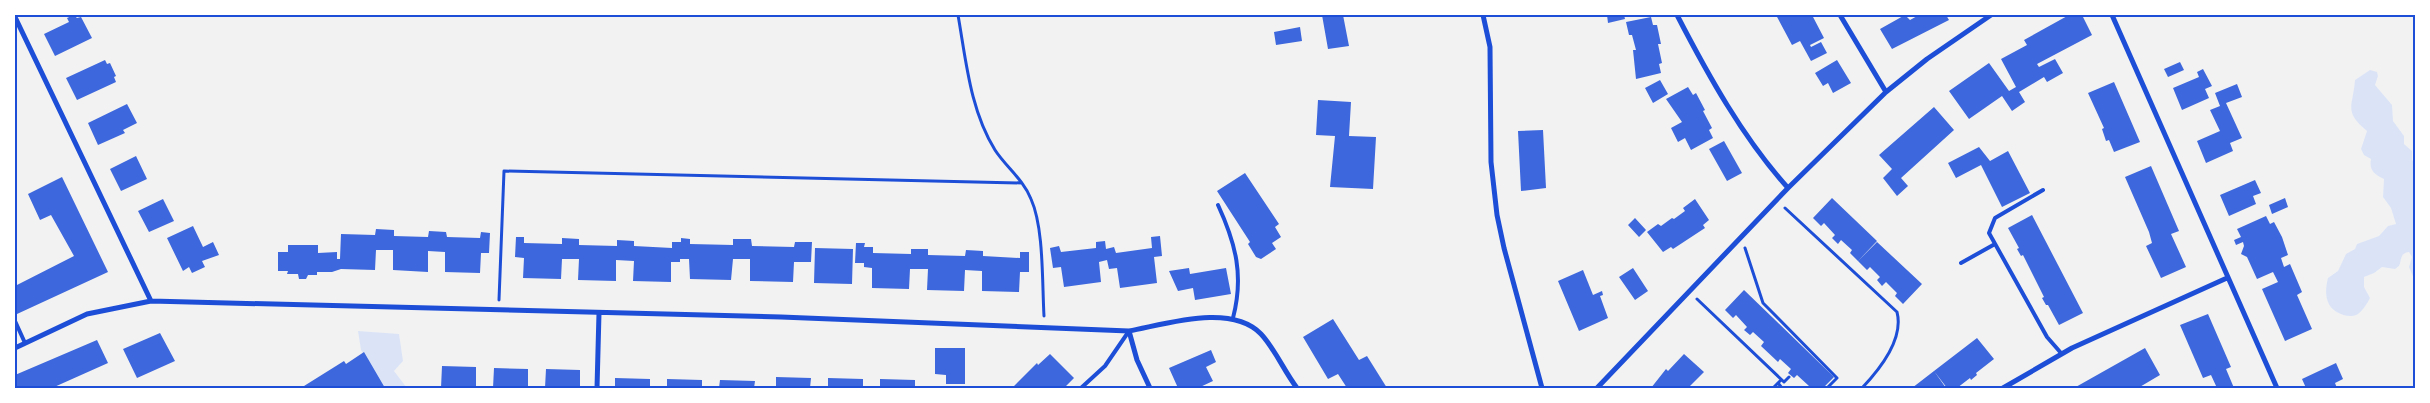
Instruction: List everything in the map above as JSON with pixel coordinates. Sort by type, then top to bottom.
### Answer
[{"type":"street","points":[[1483,15],[1490,47],[1491,162],[1497,215],[1504,248],[1542,388]]},
{"type":"street","points":[[1676,15],[1700,60],[1742,126],[1788,188]]},
{"type":"street","points":[[1840,15],[1886,92]]},
{"type":"street","points":[[1597,388],[1788,188],[1886,92],[1927,60],[1991,15]]},
{"type":"street","points":[[2112,15],[2277,388]]},
{"type":"street","points":[[15,17],[17,28],[151,301]]},
{"type":"street","points":[[2003,388],[2061,353],[2227,278]]},
{"type":"street","points":[[15,348],[87,314],[151,301],[499,309],[1044,326],[1129,331],[1204,318],[1233,318],[1252,326],[1260,334],[1296,388]]},
{"type":"street","points":[[597,388],[599,313]]},
{"type":"street","points":[[1129,331],[1137,360],[1150,388]]},
{"type":"lane","points":[[2043,190],[1995,218],[1989,233],[2047,337],[2061,353]]},
{"type":"lane","points":[[1218,206],[1232,235],[1236,262],[1239,294],[1233,318]]},
{"type":"lane","points":[[1961,263],[1995,244]]},
{"type":"lane","points":[[15,321],[25,343]]},
{"type":"lane","points":[[1081,388],[1105,366],[1129,331]]},
{"type":"path","points":[[958,15],[968,72],[983,127],[995,151],[1022,183],[1031,198],[1037,224],[1044,326]]},
{"type":"path","points":[[499,309],[504,171],[1022,183]]},
{"type":"path","points":[[1777,200],[1897,312],[1900,323],[1896,338],[1875,374],[1862,388]]},
{"type":"path","points":[[1741,238],[1763,303],[1837,378],[1827,388]]},
{"type":"path","points":[[1689,292],[1781,380],[1784,382],[1790,377]]},
{"type":"path","points":[[1739,340],[1744,335]]},
{"type":"path","points":[[1773,388],[1781,380]]},
{"type":"path","points":[[1778,383],[1782,388]]},
{"type":"shaded area","points":[[2370,70],[2377,72],[2378,76],[2375,85],[2392,105],[2393,121],[2404,136],[2404,144],[2412,151],[2412,160],[2415,163],[2415,281],[2409,267],[2412,257],[2409,252],[2404,254],[2399,266],[2395,269],[2382,267],[2364,277],[2364,287],[2370,298],[2358,314],[2350,316],[2336,312],[2330,306],[2326,293],[2328,278],[2338,271],[2346,254],[2355,249],[2357,244],[2379,236],[2388,226],[2396,224],[2391,208],[2383,197],[2384,179],[2373,171],[2371,159],[2364,155],[2361,149],[2367,131],[2355,118],[2351,108],[2355,80]]},
{"type":"shaded area","points":[[358,331],[399,334],[403,361],[394,371],[407,388],[384,388],[361,350]]},
{"type":"building","points":[[74,15],[77,18],[81,17],[92,38],[55,56],[44,34],[69,22],[67,18]]},
{"type":"building","points":[[1322,15],[1343,15],[1349,46],[1328,49]]},
{"type":"building","points":[[1607,15],[1624,15],[1625,19],[1608,23]]},
{"type":"building","points":[[1776,15],[1812,15],[1824,38],[1810,45],[1811,47],[1821,42],[1827,53],[1811,61],[1800,41],[1792,45]]},
{"type":"building","points":[[1905,15],[1910,20],[1919,15],[1946,15],[1949,20],[1892,49],[1880,29]]},
{"type":"building","points":[[2069,15],[2082,15],[2092,35],[2037,64],[2039,67],[2055,59],[2063,73],[2047,82],[2044,77],[2019,92],[2025,102],[2012,111],[2002,96],[1969,119],[1949,91],[1989,63],[2009,91],[2016,87],[2001,59],[2027,45],[2024,40]]},
{"type":"building","points":[[1651,17],[1653,25],[1657,25],[1661,44],[1658,44],[1662,63],[1659,64],[1661,73],[1636,79],[1633,50],[1636,50],[1632,35],[1629,35],[1626,22]]},
{"type":"building","points":[[1300,27],[1302,41],[1276,45],[1274,32]]},
{"type":"building","points":[[105,60],[107,64],[110,63],[116,76],[114,77],[116,82],[77,100],[66,78]]},
{"type":"building","points":[[1837,60],[1851,83],[1833,93],[1828,83],[1823,86],[1815,73]]},
{"type":"building","points":[[2180,62],[2184,70],[2168,77],[2164,69]]},
{"type":"building","points":[[2203,69],[2212,86],[2205,89],[2209,98],[2182,110],[2173,88],[2199,77],[2197,72]]},
{"type":"building","points":[[1660,80],[1668,94],[1653,103],[1645,88]]},
{"type":"building","points":[[2114,82],[2140,142],[2114,152],[2109,140],[2106,141],[2102,129],[2104,128],[2088,93]]},
{"type":"building","points":[[2237,84],[2242,97],[2226,103],[2242,138],[2230,143],[2233,151],[2206,163],[2197,141],[2220,131],[2210,110],[2220,106],[2215,93]]},
{"type":"building","points":[[1688,87],[1693,95],[1696,93],[1705,110],[1703,111],[1712,128],[1709,130],[1713,138],[1691,150],[1685,138],[1678,142],[1671,128],[1682,122],[1666,99]]},
{"type":"building","points":[[1318,100],[1351,102],[1349,136],[1376,137],[1373,189],[1330,187],[1335,136],[1316,135]]},
{"type":"building","points":[[127,104],[137,123],[123,130],[125,133],[98,145],[88,123]]},
{"type":"building","points":[[1934,107],[1954,130],[1901,178],[1908,186],[1897,196],[1883,178],[1892,169],[1879,155]]},
{"type":"building","points":[[1543,130],[1546,188],[1521,191],[1518,131]]},
{"type":"building","points":[[1724,141],[1742,173],[1727,181],[1709,149]]},
{"type":"building","points":[[1979,147],[1990,161],[2008,151],[2030,193],[2002,207],[1981,165],[1956,178],[1948,163]]},
{"type":"building","points":[[136,156],[147,179],[121,191],[110,169]]},
{"type":"building","points":[[2151,166],[2179,231],[2171,234],[2186,267],[2161,278],[2146,246],[2152,243],[2149,232],[2125,177]]},
{"type":"building","points":[[1245,173],[1279,224],[1275,227],[1281,237],[1272,243],[1276,249],[1261,259],[1256,257],[1248,244],[1250,242],[1217,191]]},
{"type":"building","points":[[62,177],[108,272],[17,314],[15,309],[15,286],[74,256],[51,215],[40,220],[28,194]]},
{"type":"building","points":[[2255,180],[2261,193],[2253,196],[2256,204],[2229,216],[2220,195]]},
{"type":"building","points":[[1832,198],[1877,241],[1858,261],[1850,253],[1852,250],[1841,240],[1838,244],[1832,238],[1835,235],[1824,223],[1821,226],[1813,218]]},
{"type":"building","points":[[2285,198],[2288,207],[2272,214],[2269,205]]},
{"type":"building","points":[[163,199],[174,221],[149,232],[138,211]]},
{"type":"building","points":[[1695,199],[1709,220],[1703,225],[1705,228],[1673,249],[1671,247],[1663,252],[1647,232],[1658,224],[1661,226],[1672,218],[1674,219],[1685,211],[1683,208]]},
{"type":"building","points":[[2032,215],[2083,313],[2059,325],[2042,298],[2044,297],[2023,255],[2021,256],[2017,249],[2019,248],[2008,228]]},
{"type":"building","points":[[2266,216],[2270,224],[2274,222],[2282,237],[2288,255],[2281,258],[2284,267],[2290,264],[2302,292],[2297,295],[2312,329],[2285,341],[2262,289],[2278,282],[2273,272],[2257,279],[2247,257],[2241,254],[2244,246],[2243,242],[2236,245],[2234,240],[2241,237],[2237,229]]},
{"type":"building","points":[[1635,218],[1646,230],[1639,237],[1628,225]]},
{"type":"building","points":[[193,226],[203,247],[213,242],[219,255],[202,261],[205,267],[192,273],[189,267],[183,271],[167,238]]},
{"type":"building","points":[[376,229],[394,230],[394,236],[428,237],[429,231],[446,232],[447,237],[480,238],[481,232],[490,233],[489,253],[481,253],[480,273],[445,272],[445,252],[428,251],[428,272],[393,270],[393,250],[376,250],[375,270],[341,269],[332,272],[317,272],[317,275],[308,275],[306,279],[299,279],[298,274],[287,274],[288,271],[278,271],[278,252],[288,252],[288,245],[318,245],[318,253],[337,252],[337,259],[340,259],[341,234],[375,235]]},
{"type":"building","points":[[1160,236],[1162,256],[1154,257],[1157,283],[1120,288],[1117,268],[1109,269],[1107,260],[1099,262],[1101,282],[1064,287],[1061,267],[1053,268],[1050,248],[1059,246],[1061,252],[1096,248],[1096,242],[1105,241],[1106,249],[1114,247],[1116,253],[1152,248],[1151,237]]},
{"type":"building","points":[[516,237],[524,237],[524,243],[562,244],[562,238],[579,239],[579,245],[617,246],[617,240],[634,241],[634,246],[672,248],[672,242],[681,242],[681,238],[690,239],[690,244],[733,245],[733,239],[751,239],[752,246],[794,247],[795,242],[812,242],[811,262],[794,262],[793,282],[750,281],[750,259],[733,259],[731,280],[690,279],[689,259],[671,262],[671,282],[633,281],[634,261],[616,260],[616,281],[578,280],[579,259],[562,259],[561,279],[523,278],[524,258],[515,257]]},
{"type":"building","points":[[1877,242],[1922,284],[1903,304],[1895,296],[1897,293],[1886,282],[1882,286],[1877,280],[1880,277],[1870,267],[1867,270],[1858,261]]},
{"type":"building","points":[[856,243],[865,243],[864,247],[873,247],[873,253],[911,254],[911,249],[928,249],[928,255],[965,256],[966,250],[983,251],[983,256],[1020,258],[1020,252],[1029,252],[1029,272],[1020,272],[1019,292],[982,291],[982,271],[965,270],[964,291],[927,290],[928,269],[910,269],[909,289],[872,288],[872,268],[864,267],[864,263],[855,263]]},
{"type":"building","points":[[815,248],[853,249],[852,284],[814,283]]},
{"type":"building","points":[[1189,268],[1190,274],[1226,268],[1231,294],[1195,300],[1193,288],[1178,291],[1169,271]]},
{"type":"building","points":[[1633,268],[1648,291],[1635,300],[1619,277]]},
{"type":"building","points":[[1583,270],[1593,295],[1602,291],[1603,295],[1600,296],[1608,318],[1579,331],[1558,281]]},
{"type":"building","points":[[1744,290],[1834,377],[1823,388],[1807,388],[1809,386],[1797,375],[1794,378],[1788,373],[1791,369],[1780,359],[1778,362],[1761,346],[1764,342],[1753,332],[1750,335],[1744,330],[1747,327],[1736,315],[1733,318],[1725,310]]},
{"type":"building","points":[[2208,314],[2231,367],[2226,369],[2234,388],[2217,388],[2211,375],[2203,378],[2180,325]]},
{"type":"building","points":[[1333,319],[1359,360],[1367,356],[1387,388],[1347,388],[1338,374],[1328,379],[1303,337]]},
{"type":"building","points":[[160,333],[175,361],[137,378],[123,349]]},
{"type":"building","points":[[1977,338],[1994,359],[1976,373],[1977,375],[1971,380],[1970,378],[1957,388],[1947,388],[1934,371]]},
{"type":"building","points":[[97,340],[108,363],[52,388],[15,388],[15,375]]},
{"type":"building","points":[[935,348],[965,348],[965,384],[946,384],[946,375],[935,374]]},
{"type":"building","points":[[2145,348],[2160,375],[2138,388],[2074,388]]},
{"type":"building","points":[[1211,350],[1216,362],[1206,367],[1213,381],[1198,388],[1178,388],[1169,368]]},
{"type":"building","points":[[364,352],[385,388],[305,388],[304,386],[344,361],[346,364]]},
{"type":"building","points":[[1050,354],[1074,378],[1064,388],[1012,388],[1037,363],[1038,365]]},
{"type":"building","points":[[1684,354],[1704,372],[1688,388],[1651,388],[1666,369],[1668,371]]},
{"type":"building","points":[[2336,363],[2343,379],[2335,383],[2337,388],[2306,388],[2302,379]]},
{"type":"building","points":[[442,366],[476,367],[476,388],[441,388]]},
{"type":"building","points":[[494,368],[528,369],[528,388],[493,388]]},
{"type":"building","points":[[546,369],[580,370],[580,388],[545,388]]},
{"type":"building","points":[[1934,371],[1946,388],[1912,388]]},
{"type":"building","points":[[776,377],[811,378],[810,388],[776,388]]},
{"type":"building","points":[[615,378],[650,379],[650,388],[615,388]]},
{"type":"building","points":[[828,378],[863,379],[863,388],[828,388]]},
{"type":"building","points":[[667,379],[702,380],[702,388],[667,388]]},
{"type":"building","points":[[880,379],[915,380],[915,388],[880,388]]},
{"type":"building","points":[[720,380],[755,381],[754,388],[719,388]]}]
